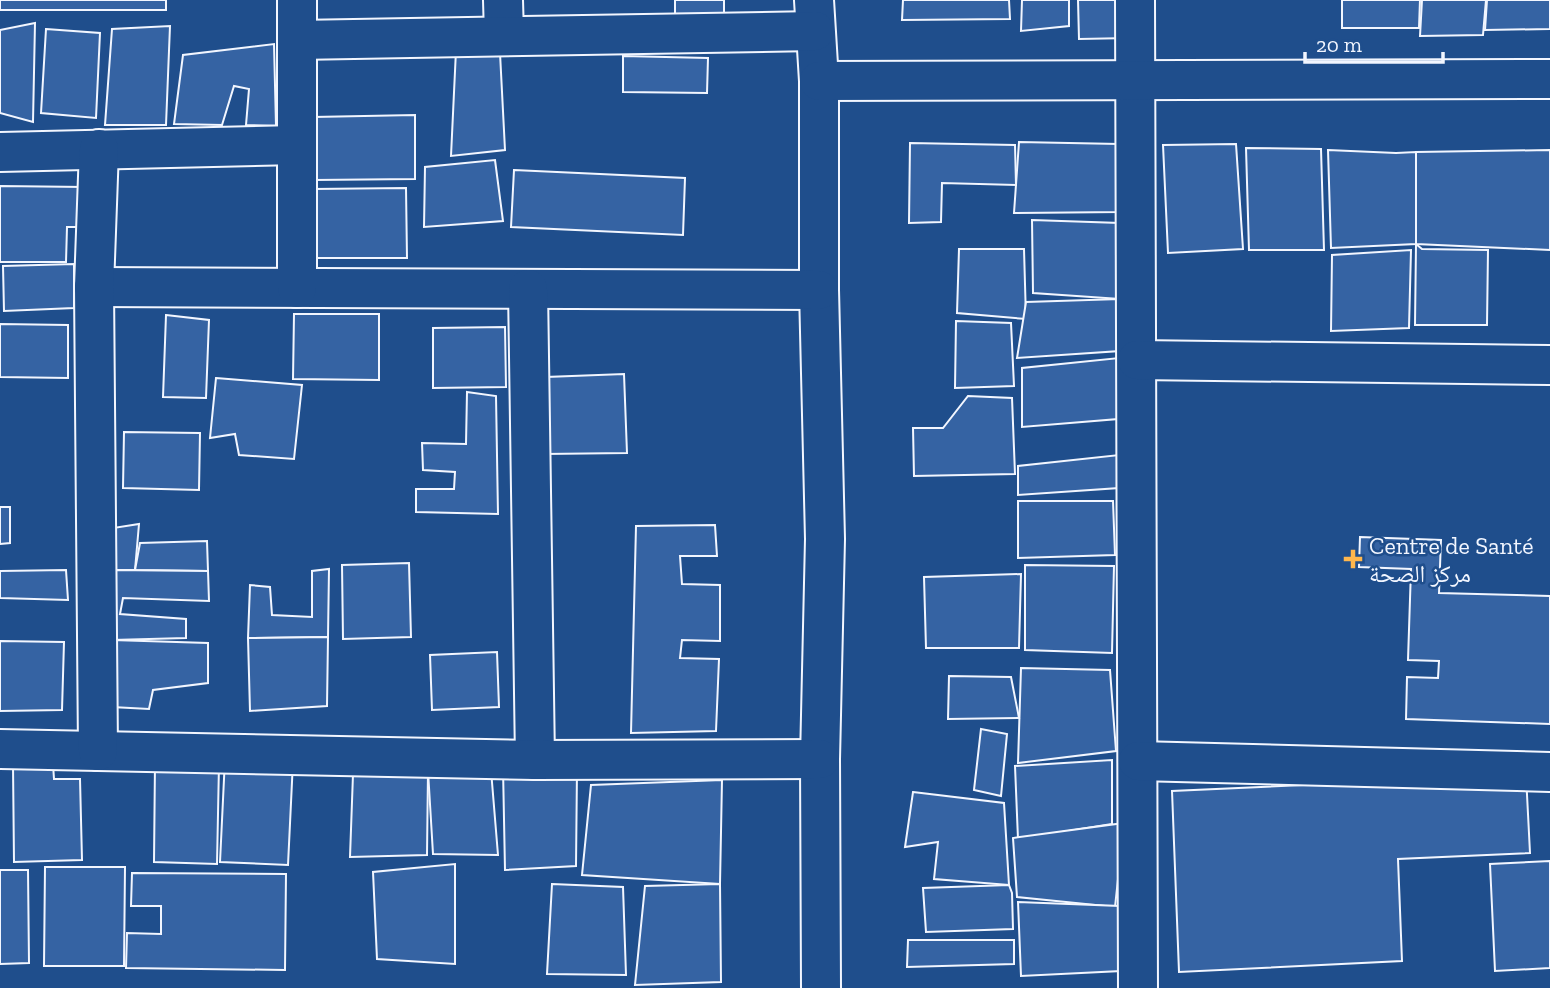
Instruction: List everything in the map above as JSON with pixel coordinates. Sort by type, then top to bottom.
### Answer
[{"type":"street","points":[[297,0],[297,288]]},
{"type":"street","points":[[1135,0],[1138,988]]},
{"type":"street","points":[[297,40],[504,18],[814,16],[819,81],[819,290],[825,539],[820,758],[821,988]]},
{"type":"street","points":[[819,81],[1550,79]]},
{"type":"street","points":[[0,152],[297,145]]},
{"type":"street","points":[[98,751],[94,287],[99,149]]},
{"type":"street","points":[[94,287],[819,290]]},
{"type":"street","points":[[528,289],[535,760]]},
{"type":"street","points":[[1137,360],[1550,365]]},
{"type":"street","points":[[0,749],[535,760],[820,758]]},
{"type":"street","points":[[1138,761],[1550,772]]},
{"type":"building","points":[[0,0],[166,0],[166,10],[0,10]]},
{"type":"building","points":[[675,0],[724,0],[724,15],[675,14]]},
{"type":"building","points":[[903,0],[1009,0],[1010,19],[902,20]]},
{"type":"building","points":[[1022,0],[1069,0],[1069,26],[1021,31]]},
{"type":"building","points":[[1078,0],[1128,0],[1130,38],[1079,39]]},
{"type":"building","points":[[1342,0],[1420,0],[1419,28],[1342,28]]},
{"type":"building","points":[[1422,0],[1486,0],[1483,35],[1420,36]]},
{"type":"building","points":[[1487,0],[1550,0],[1550,29],[1485,30]]},
{"type":"building","points":[[35,23],[33,122],[0,113],[0,30]]},
{"type":"building","points":[[170,26],[166,125],[105,125],[112,29]]},
{"type":"building","points":[[46,29],[100,33],[96,118],[41,113]]},
{"type":"building","points":[[274,44],[276,126],[246,125],[249,89],[234,86],[222,125],[174,124],[183,55]]},
{"type":"building","points":[[456,50],[500,53],[505,150],[451,156]]},
{"type":"building","points":[[623,56],[708,58],[707,93],[623,92]]},
{"type":"building","points":[[415,115],[415,179],[314,180],[313,117]]},
{"type":"building","points":[[1019,142],[1119,144],[1121,212],[1014,213]]},
{"type":"building","points":[[910,143],[1015,145],[1016,185],[942,183],[941,222],[909,223]]},
{"type":"building","points":[[1236,144],[1243,249],[1168,253],[1163,145]]},
{"type":"building","points":[[1246,148],[1321,149],[1324,250],[1249,250]]},
{"type":"building","points":[[1328,150],[1416,152],[1416,244],[1331,248]]},
{"type":"building","points":[[1550,150],[1550,250],[1416,244],[1416,152]]},
{"type":"building","points":[[495,160],[503,221],[424,227],[425,167]]},
{"type":"building","points":[[514,170],[685,178],[683,235],[511,227]]},
{"type":"building","points":[[0,186],[85,187],[85,227],[67,227],[66,262],[0,262]]},
{"type":"building","points":[[406,188],[407,258],[312,258],[312,189]]},
{"type":"building","points":[[1032,220],[1120,223],[1120,299],[1033,293]]},
{"type":"building","points":[[1416,244],[1422,249],[1488,250],[1487,325],[1415,325]]},
{"type":"building","points":[[959,249],[1024,249],[1026,319],[957,313]]},
{"type":"building","points":[[1411,250],[1409,328],[1331,331],[1332,255]]},
{"type":"building","points":[[74,264],[74,308],[4,311],[3,266]]},
{"type":"building","points":[[1120,299],[1120,351],[1017,358],[1026,302]]},
{"type":"building","points":[[294,314],[379,314],[379,380],[293,379]]},
{"type":"building","points":[[166,315],[209,320],[206,398],[163,397]]},
{"type":"building","points":[[956,321],[1011,323],[1014,386],[955,388]]},
{"type":"building","points":[[0,324],[68,325],[68,378],[0,377]]},
{"type":"building","points":[[505,327],[506,387],[433,388],[433,328]]},
{"type":"building","points":[[1119,358],[1118,419],[1022,427],[1022,368]]},
{"type":"building","points":[[624,374],[627,453],[544,454],[546,377]]},
{"type":"building","points":[[216,378],[302,385],[294,459],[239,455],[235,434],[210,438]]},
{"type":"building","points":[[467,392],[496,396],[498,514],[416,512],[416,489],[454,489],[455,472],[423,470],[422,443],[466,444]]},
{"type":"building","points":[[968,396],[1012,398],[1015,474],[914,476],[913,428],[943,428]]},
{"type":"building","points":[[124,432],[200,433],[199,490],[123,488]]},
{"type":"building","points":[[1119,455],[1119,488],[1018,495],[1018,466]]},
{"type":"building","points":[[1018,501],[1113,501],[1115,555],[1018,558]]},
{"type":"building","points":[[0,507],[10,507],[10,543],[0,544]]},
{"type":"building","points":[[139,524],[135,570],[111,570],[113,528]]},
{"type":"building","points":[[715,525],[717,556],[680,556],[682,584],[720,585],[720,641],[682,640],[680,658],[719,659],[716,731],[631,733],[636,526]]},
{"type":"building","points":[[1360,537],[1441,540],[1439,593],[1550,596],[1550,724],[1406,719],[1407,677],[1438,678],[1439,661],[1408,660],[1411,569],[1359,567]]},
{"type":"building","points":[[207,541],[208,571],[135,570],[140,543]]},
{"type":"building","points":[[409,563],[411,637],[343,639],[342,565]]},
{"type":"building","points":[[1025,565],[1114,566],[1112,653],[1025,650]]},
{"type":"building","points":[[329,569],[328,637],[248,638],[250,585],[270,587],[272,615],[312,617],[312,571]]},
{"type":"building","points":[[66,570],[68,600],[0,598],[0,571]]},
{"type":"building","points":[[111,570],[208,571],[209,601],[123,598],[120,614],[186,619],[186,638],[112,640]]},
{"type":"building","points":[[1021,574],[1019,648],[926,648],[924,577]]},
{"type":"building","points":[[328,637],[327,706],[250,711],[248,638]]},
{"type":"building","points":[[112,640],[208,643],[208,683],[153,690],[149,709],[112,707]]},
{"type":"building","points":[[0,641],[64,642],[62,710],[0,711]]},
{"type":"building","points":[[497,652],[499,707],[432,710],[430,655]]},
{"type":"building","points":[[1021,668],[1110,670],[1116,751],[1018,763]]},
{"type":"building","points":[[949,676],[1011,677],[1019,718],[948,719]]},
{"type":"building","points":[[981,729],[1007,734],[1001,796],[974,790]]},
{"type":"building","points":[[225,758],[293,761],[288,865],[220,862]]},
{"type":"building","points":[[1112,760],[1112,824],[1018,839],[1015,766]]},
{"type":"building","points":[[155,762],[219,764],[217,864],[154,862]]},
{"type":"building","points":[[53,764],[54,779],[80,779],[82,860],[14,862],[13,765]]},
{"type":"building","points":[[503,768],[577,769],[576,866],[505,870]]},
{"type":"building","points":[[491,770],[498,855],[433,854],[428,771]]},
{"type":"building","points":[[428,771],[427,855],[350,857],[353,774]]},
{"type":"building","points":[[1526,775],[1530,853],[1398,859],[1402,961],[1179,972],[1172,791]]},
{"type":"building","points":[[722,780],[720,884],[582,875],[591,785]]},
{"type":"building","points":[[913,792],[1004,803],[1009,885],[934,879],[938,842],[905,847]]},
{"type":"building","points":[[1124,823],[1115,907],[1017,897],[1013,838]]},
{"type":"building","points":[[1550,861],[1550,968],[1495,971],[1490,864]]},
{"type":"building","points":[[455,864],[455,964],[377,959],[373,872]]},
{"type":"building","points":[[45,867],[125,867],[124,966],[44,966]]},
{"type":"building","points":[[0,870],[28,870],[29,963],[0,964]]},
{"type":"building","points":[[132,873],[286,874],[285,970],[126,968],[127,933],[161,934],[161,906],[131,906]]},
{"type":"building","points":[[552,884],[623,887],[626,975],[547,974]]},
{"type":"building","points":[[720,884],[721,982],[635,985],[645,886]]},
{"type":"building","points":[[1009,885],[1012,893],[1013,929],[926,932],[923,888]]},
{"type":"building","points":[[1018,902],[1120,906],[1121,971],[1021,976]]},
{"type":"building","points":[[908,940],[1014,940],[1014,964],[907,967]]},
{"type":"place","name":"Centre de Santé مركز الصحة","points":[[1353,559]]}]
